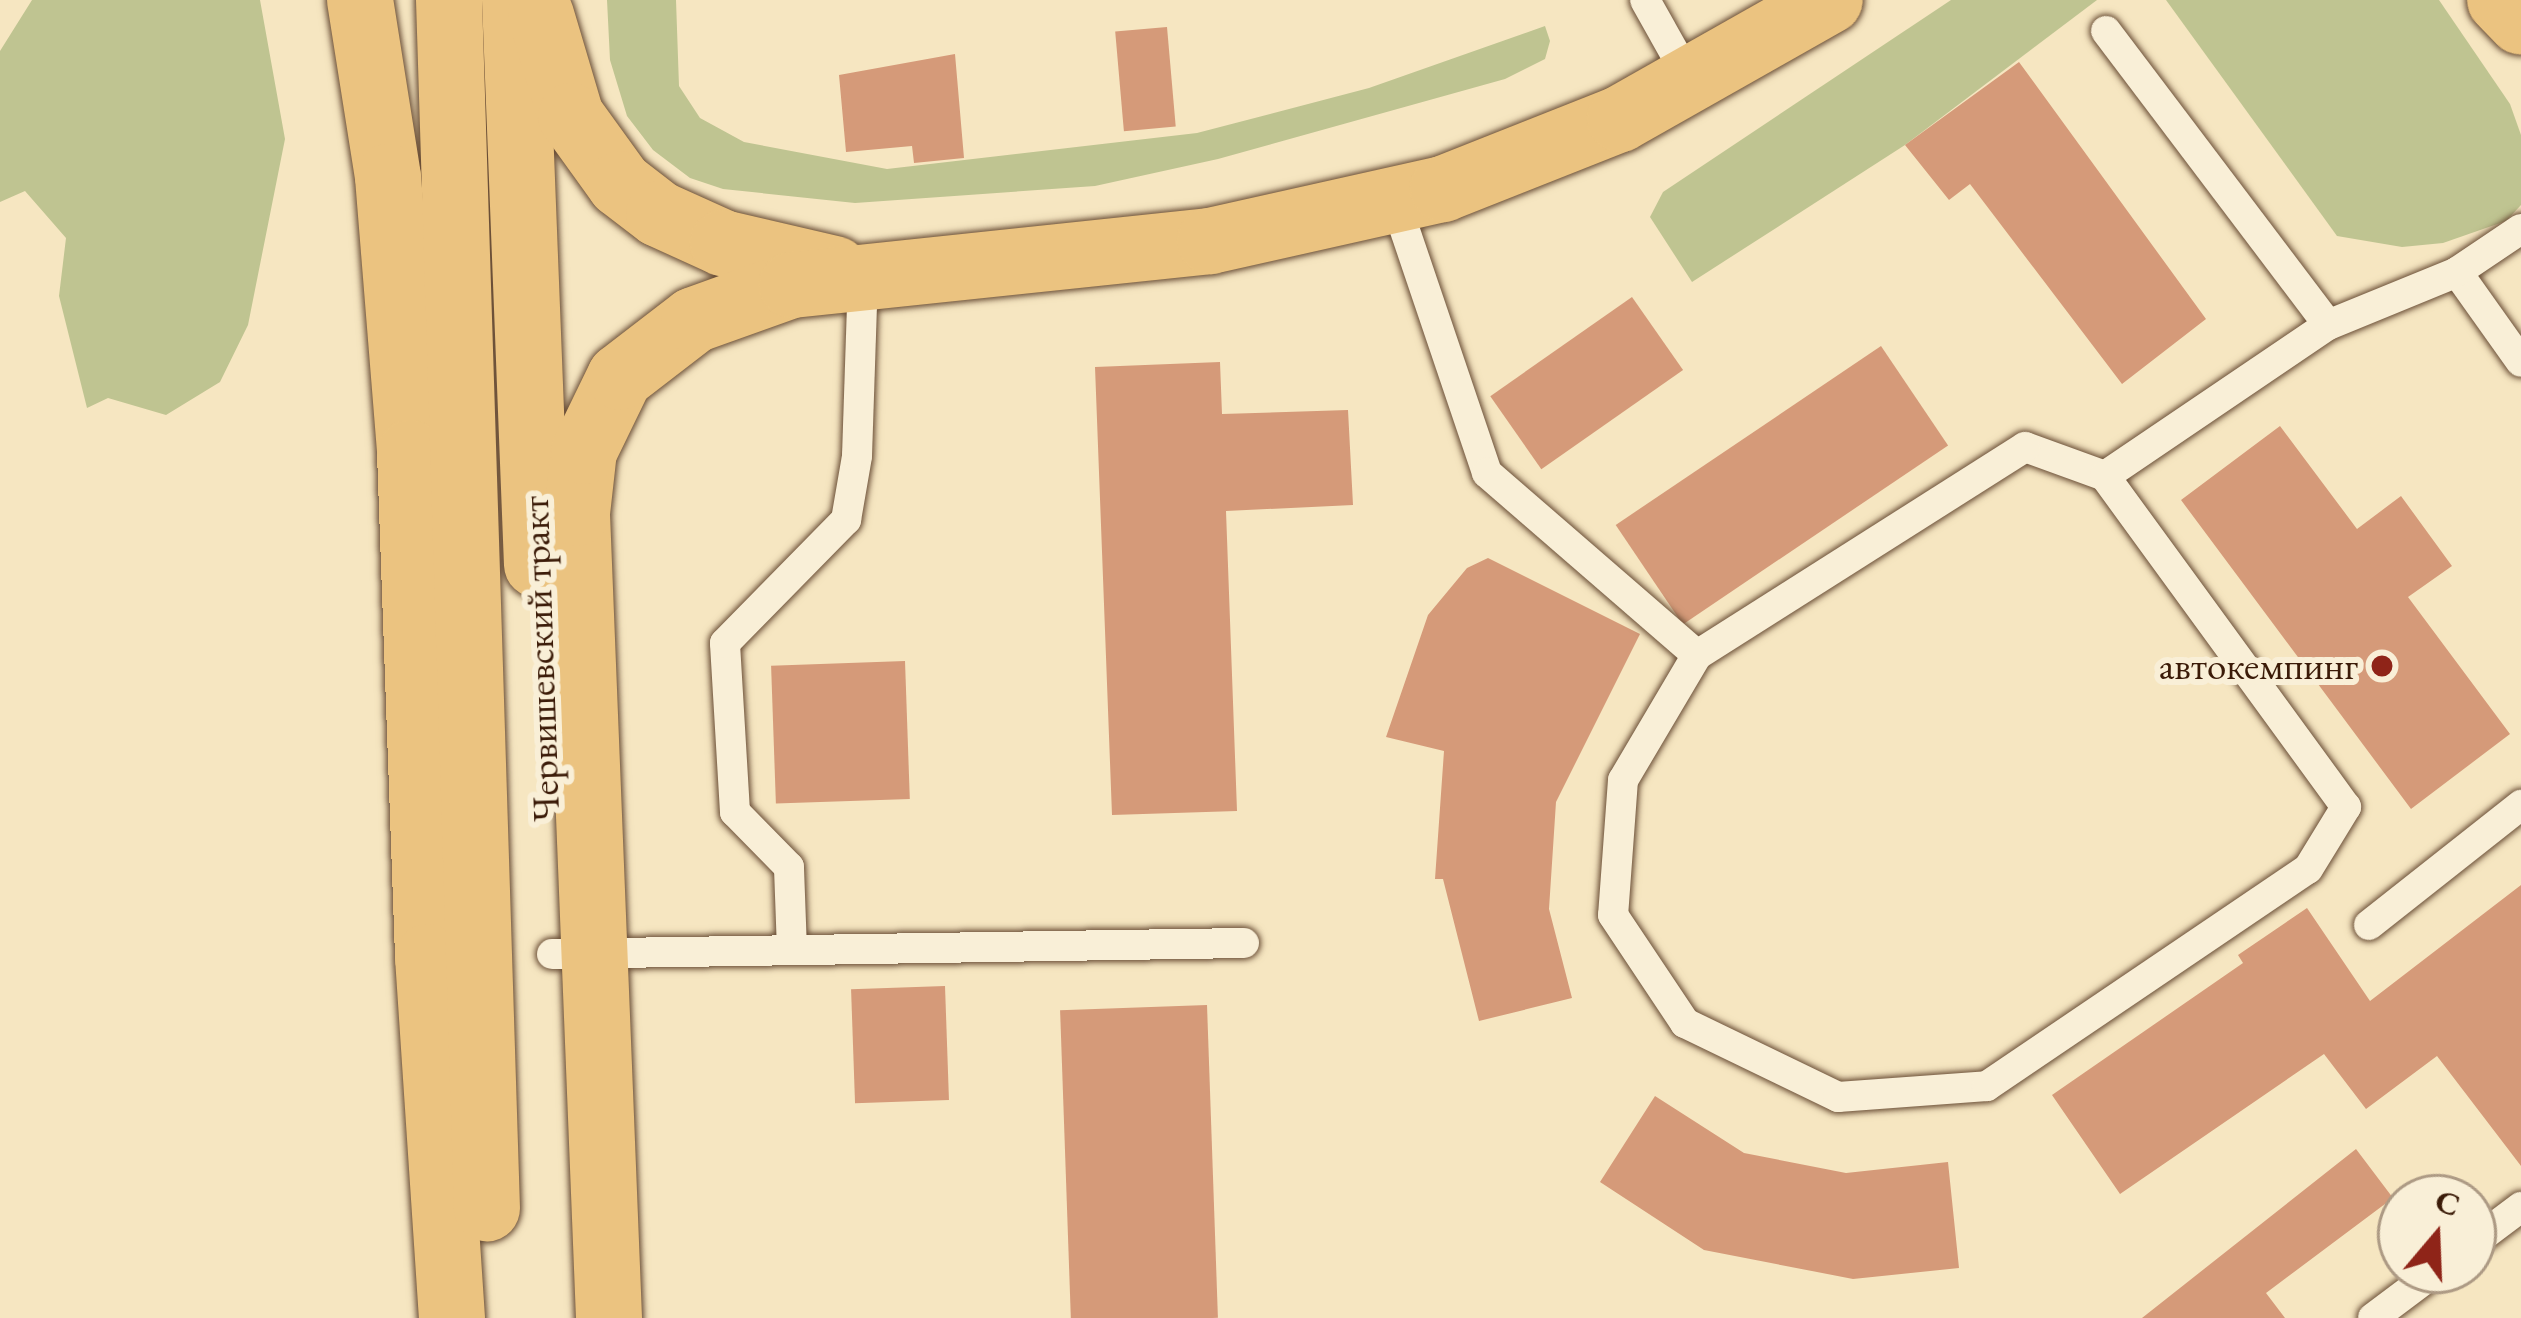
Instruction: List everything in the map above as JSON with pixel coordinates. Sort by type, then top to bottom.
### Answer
[{"type":"highway","points":[[360,0],[388,177],[410,453],[428,957],[452,1318]]},
{"type":"highway","name":"Червишевский тракт","points":[[449,0],[489,1318]]},
{"type":"highway","name":"Червишевский тракт","points":[[515,0],[574,955],[562,1318]]},
{"type":"highway","points":[[538,0],[548,58],[571,116],[620,184],[659,214],[723,243],[863,275]]},
{"type":"highway","points":[[609,1318],[574,955],[578,536],[592,425],[620,376],[694,320],[792,286],[1210,241],[1395,201],[1550,152],[1691,82],[1830,0]]},
{"type":"highway","points":[[2500,0],[2521,22]]},
{"type":"lane","points":[[1645,0],[1691,82]]},
{"type":"lane","points":[[2106,32],[2328,326]]},
{"type":"lane","points":[[1395,201],[1487,473],[1697,655]]},
{"type":"lane","points":[[2105,476],[2328,326],[2457,272],[2521,229]]},
{"type":"lane","points":[[2457,272],[2521,362]]},
{"type":"lane","points":[[792,950],[789,866],[735,812],[725,643],[846,520],[857,456],[863,275]]},
{"type":"lane","points":[[2025,447],[2105,476],[2346,807],[2308,869],[1987,1087],[1838,1097],[1684,1023],[1613,915],[1623,780],[1697,655],[2025,447]]},
{"type":"lane","points":[[2369,925],[2521,805]]},
{"type":"lane","points":[[574,955],[1244,943]]},
{"type":"lane","points":[[2373,1318],[2405,1294]]},
{"type":"green space","points":[[32,0],[260,0],[285,139],[248,325],[220,382],[166,415],[108,398],[87,408],[59,296],[66,238],[25,191],[0,202],[0,51]]},
{"type":"green space","points":[[607,0],[676,0],[679,86],[700,118],[744,142],[887,169],[1197,133],[1369,88],[1545,26],[1550,41],[1545,59],[1505,79],[1218,159],[1095,186],[855,203],[723,189],[690,178],[653,150],[627,116],[610,60]]},
{"type":"green space","points":[[1951,0],[2097,0],[1905,145],[1692,282],[1650,217],[1663,192]]},
{"type":"green space","points":[[2166,0],[2439,0],[2510,104],[2521,135],[2521,205],[2506,221],[2443,243],[2402,247],[2337,236]]},
{"type":"building","points":[[1167,27],[1176,127],[1124,131],[1115,32]]},
{"type":"building","points":[[955,54],[964,158],[914,163],[912,146],[846,152],[839,75]]},
{"type":"building","points":[[2019,62],[2206,319],[2122,384],[1970,184],[1949,200],[1905,145]]},
{"type":"building","points":[[1632,297],[1683,370],[1541,469],[1490,396]]},
{"type":"building","points":[[1881,346],[1948,445],[1683,624],[1616,525]]},
{"type":"building","points":[[1220,362],[1222,414],[1348,410],[1353,505],[1226,511],[1237,811],[1112,815],[1095,367]]},
{"type":"building","name":"автокемпинг","points":[[2280,426],[2357,529],[2401,496],[2452,566],[2408,597],[2510,734],[2411,809],[2181,500]]},
{"type":"building","points":[[1488,558],[1640,634],[1556,802],[1549,909],[1572,998],[1479,1021],[1443,879],[1435,879],[1444,751],[1386,737],[1428,615],[1467,568]]},
{"type":"building","points":[[905,661],[910,799],[776,804],[771,666]]},
{"type":"building","points":[[2521,885],[2521,1166],[2437,1056],[2366,1109],[2324,1054],[2120,1194],[2052,1095],[2243,963],[2238,955],[2307,908],[2370,1001]]},
{"type":"building","points":[[945,986],[949,1100],[855,1103],[851,989]]},
{"type":"building","points":[[1207,1005],[1218,1318],[1071,1318],[1060,1010]]},
{"type":"building","points":[[1655,1096],[1744,1153],[1846,1173],[1948,1162],[1959,1268],[1853,1279],[1704,1250],[1600,1182]]},
{"type":"building","points":[[2356,1149],[2377,1177],[2377,1210],[2266,1293],[2285,1318],[2142,1318]]},
{"type":"place","name":"автокемпинг","points":[[2382,666]]}]
